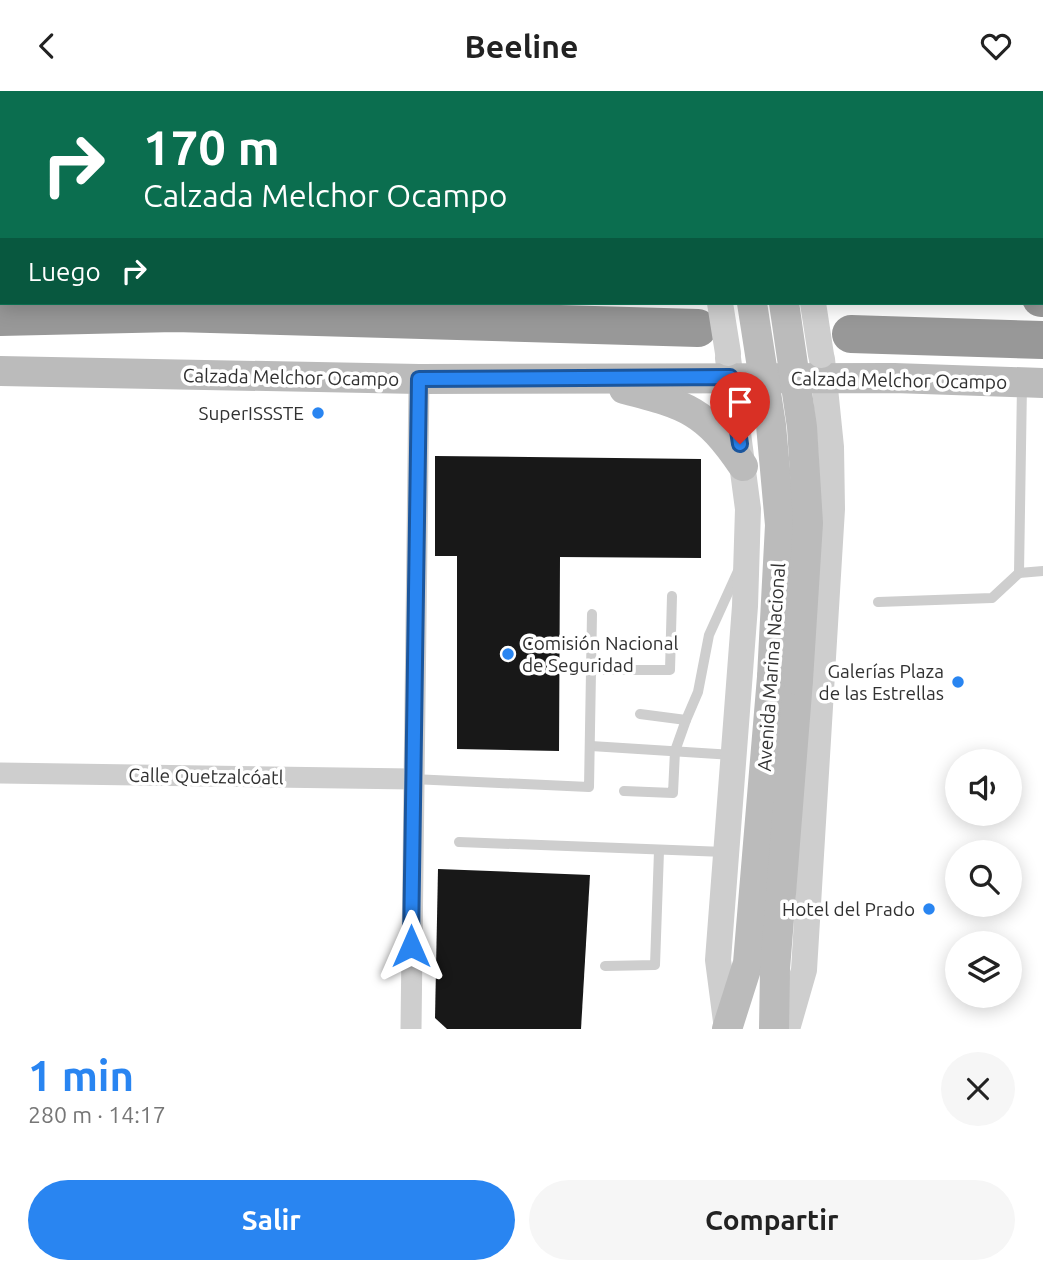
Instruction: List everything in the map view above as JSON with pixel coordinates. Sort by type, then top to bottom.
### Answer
[{"type":"highway","points":[[0,317],[175,313],[709,315]]},
{"type":"highway","points":[[825,356],[959,337],[1043,316]]},
{"type":"highway","points":[[959,337],[1043,340]]},
{"type":"main road","name":"Avenida Marina Nacional","points":[[752,305],[771,425],[780,525],[785,679],[774,1029]]},
{"type":"main road","points":[[767,305],[825,356]]},
{"type":"main road","name":"Avenida Marina Nacional","points":[[727,1029],[748,963],[808,523],[802,428],[784,305]]},
{"type":"main road","name":"Calzada Melchor Ocampo","points":[[0,371],[419,379],[583,379],[825,356],[1032,382]]},
{"type":"main road","points":[[583,379],[686,406],[723,436],[743,467]]},
{"type":"street","points":[[787,1029],[804,970],[828,593],[831,447],[825,356],[813,305]]},
{"type":"street","name":"Avenida Marina Nacional","points":[[709,315],[729,365],[743,467],[748,550],[718,960],[727,1029]]},
{"type":"street","points":[[411,1029],[419,379]]},
{"type":"street","name":"Calle Quetzalcóatl","points":[[0,773],[412,779]]},
{"type":"lane","points":[[1019,573],[1032,382]]},
{"type":"lane","points":[[624,791],[673,793],[675,751],[698,692],[709,635],[748,550]]},
{"type":"lane","points":[[878,602],[992,598],[1019,573],[1043,571]]},
{"type":"lane","points":[[591,670],[670,670],[672,596]]},
{"type":"lane","points":[[412,779],[589,787],[592,614]]},
{"type":"lane","points":[[640,714],[686,720]]},
{"type":"lane","points":[[591,746],[733,755]]},
{"type":"lane","points":[[458,842],[726,852]]},
{"type":"lane","points":[[605,966],[656,965],[659,851]]},
{"type":"building","name":"Comisión Nacional de Seguridad","points":[[435,456],[701,459],[701,558],[560,557],[559,751],[457,749],[457,556],[435,556]]},
{"type":"building","points":[[438,869],[590,875],[581,1029],[447,1029],[435,1018]]},
{"type":"place","name":"SuperISSSTE","points":[[318,413]]},
{"type":"place","name":"Comisión Nacional de Seguridad","points":[[508,654]]},
{"type":"place","name":"Galerías Plaza de las Estrellas","points":[[958,682]]},
{"type":"place","name":"Hotel del Prado","points":[[929,909]]},
{"type":"route","points":[[411,946],[419,379],[730,377],[740,444]]}]
